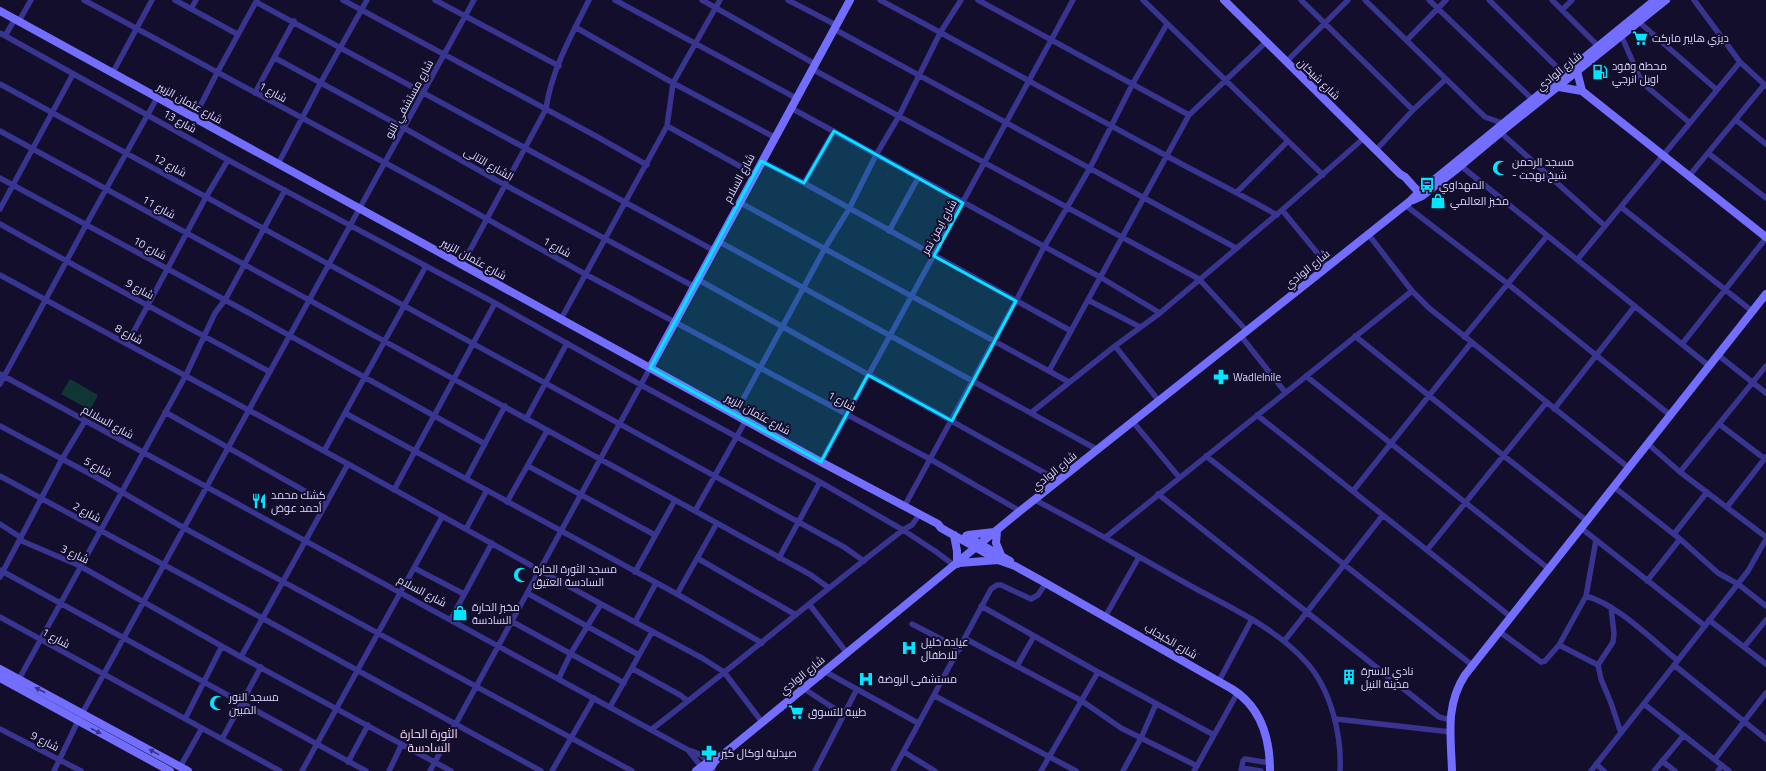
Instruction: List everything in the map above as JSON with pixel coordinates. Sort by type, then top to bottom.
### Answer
[{"type":"street","points":[[2,35],[17,20],[31,0]]},
{"type":"street","name":"شارع 1","points":[[84,0],[384,164],[439,192],[585,274],[930,459],[1020,511]]},
{"type":"street","points":[[112,74],[152,0]]},
{"type":"street","points":[[175,0],[237,34]]},
{"type":"street","points":[[191,9],[196,0]]},
{"type":"street","points":[[343,0],[647,165]]},
{"type":"street","points":[[278,164],[321,82],[367,0]]},
{"type":"street","points":[[435,0],[558,66]]},
{"type":"street","name":"شارع مستشفي النو","points":[[54,771],[82,713],[474,0]]},
{"type":"street","points":[[462,265],[546,109],[548,96],[558,66],[575,27],[590,0]]},
{"type":"street","points":[[615,0],[796,98]]},
{"type":"street","points":[[702,0],[899,116],[1199,278],[1244,334],[1286,392]]},
{"type":"street","points":[[561,319],[668,126],[673,83],[720,0]]},
{"type":"street","points":[[788,0],[919,77],[1144,197],[1236,248]]},
{"type":"street","name":"شارع السلام","points":[[650,368],[695,282],[850,0]]},
{"type":"street","points":[[880,0],[1028,82],[1166,156],[1237,192],[1277,215]]},
{"type":"street","points":[[734,414],[825,248],[849,209],[876,155],[899,116],[940,33],[961,0]]},
{"type":"street","points":[[978,0],[1189,115]]},
{"type":"street","name":"شارع ايمن نمر","points":[[821,462],[1073,0]]},
{"type":"street","points":[[1143,0],[1323,174]]},
{"type":"street","name":"شارع شيكان","points":[[1224,0],[1400,174],[1405,177],[1419,195]]},
{"type":"street","points":[[1301,0],[1413,110]]},
{"type":"street","points":[[1286,62],[1348,0]]},
{"type":"street","points":[[1365,0],[1485,116],[1503,128],[1605,226]]},
{"type":"street","points":[[1429,0],[1532,100]]},
{"type":"street","points":[[1407,40],[1446,0]]},
{"type":"street","points":[[1489,0],[1564,74]]},
{"type":"street","points":[[1552,0],[1598,46]]},
{"type":"street","points":[[1562,10],[1572,0]]},
{"type":"street","name":"شارع الوادي","points":[[707,768],[803,688],[957,565],[1020,511],[1407,203],[1460,166],[1532,100],[1654,0]]},
{"type":"street","name":"شارع الوادي","points":[[1419,195],[1503,128],[1559,87],[1577,70],[1666,0]]},
{"type":"street","points":[[1690,176],[1765,86],[1740,62],[1694,0]]},
{"type":"street","points":[[194,118],[216,72],[256,1],[713,250]]},
{"type":"street","name":"شارع عثمان الزبير","points":[[0,11],[112,74],[360,208],[821,462],[938,524],[941,528],[979,546]]},
{"type":"street","points":[[255,93],[294,21]]},
{"type":"street","points":[[1639,22],[1717,90]]},
{"type":"street","points":[[904,506],[952,421],[972,380],[1044,247],[1090,168],[1132,85],[1167,24]]},
{"type":"street","points":[[575,27],[673,83],[774,137]]},
{"type":"street","name":"شارع 13","points":[[2,35],[228,160],[496,303],[640,385],[820,482],[903,530],[957,565]]},
{"type":"street","points":[[1621,36],[1639,76],[1646,86],[1690,123]]},
{"type":"street","points":[[1049,370],[1189,115],[1266,42]]},
{"type":"street","name":"الشارع التانى","points":[[275,58],[606,239],[695,282],[781,327],[1059,481]]},
{"type":"street","points":[[1577,260],[1740,62]]},
{"type":"street","points":[[1577,70],[1582,91]]},
{"type":"street","points":[[0,209],[73,74]]},
{"type":"street","points":[[1376,150],[1413,110],[1446,79]]},
{"type":"street","name":"شارع 12","points":[[0,84],[798,521],[844,547],[864,561]]},
{"type":"street","points":[[1559,87],[1582,91],[1766,238],[1682,344]]},
{"type":"street","points":[[0,384],[2,375],[46,300],[157,98]]},
{"type":"street","points":[[791,108],[1100,277],[1160,313]]},
{"type":"street","points":[[1736,120],[1766,144]]},
{"type":"street","points":[[668,126],[754,174]]},
{"type":"street","name":"شارع 11","points":[[0,131],[505,406],[547,431],[811,575],[829,588]]},
{"type":"street","points":[[804,183],[834,131]]},
{"type":"street","points":[[1032,412],[1115,346],[1160,313],[1199,278],[1277,215],[1364,138]]},
{"type":"street","points":[[1237,192],[1288,141]]},
{"type":"street","points":[[1708,153],[1766,198]]},
{"type":"street","points":[[127,344],[206,197],[228,160]]},
{"type":"street","points":[[761,161],[804,183],[1071,331]]},
{"type":"street","points":[[1460,166],[1709,366]]},
{"type":"street","name":"شارع 10","points":[[0,178],[225,300],[485,444]]},
{"type":"street","points":[[889,231],[918,178]]},
{"type":"street","points":[[19,679],[186,375],[215,313],[225,300],[245,265],[285,190]]},
{"type":"street","points":[[739,202],[1069,382]]},
{"type":"street","points":[[1407,203],[1670,415]]},
{"type":"street","points":[[1621,207],[1752,311]]},
{"type":"street","points":[[1282,210],[1328,266]]},
{"type":"street","name":"شارع 9","points":[[0,224],[66,262],[270,372]]},
{"type":"street","points":[[1368,234],[1412,291],[1429,308],[1464,338],[1629,468]]},
{"type":"street","points":[[1464,338],[1547,236]]},
{"type":"street","points":[[718,241],[803,289],[1032,412],[1098,450]]},
{"type":"street","points":[[324,451],[426,266]]},
{"type":"street","name":"شارع 8","points":[[1,276],[186,375],[442,517],[702,658],[724,672]]},
{"type":"street","points":[[1106,537],[1412,291]]},
{"type":"street","points":[[1452,771],[1451,711],[1455,692],[1472,665],[1500,632],[1766,294]]},
{"type":"street","points":[[1088,300],[1140,327]]},
{"type":"street","points":[[394,490],[496,303]]},
{"type":"street","points":[[1554,409],[1635,306]]},
{"type":"street","points":[[1355,336],[1587,521]]},
{"type":"street","points":[[526,419],[567,343]]},
{"type":"street","points":[[1353,491],[1471,343]]},
{"type":"street","points":[[1115,346],[1159,401]]},
{"type":"street","points":[[1718,355],[1766,393]]},
{"type":"street","points":[[1680,472],[1766,366]]},
{"type":"street","points":[[430,771],[650,368]]},
{"type":"street","name":"شارع السلالم","points":[[2,375],[206,488]]},
{"type":"street","points":[[1306,376],[1549,569]]},
{"type":"street","points":[[1427,550],[1546,403]]},
{"type":"street","points":[[466,479],[505,406]]},
{"type":"street","points":[[165,412],[326,503]]},
{"type":"street","points":[[345,413],[414,452],[487,490],[560,532],[676,594],[762,643]]},
{"type":"street","points":[[1257,415],[1511,617]]},
{"type":"street","points":[[85,420],[62,459],[42,500],[1,573],[61,603],[366,771]]},
{"type":"street","points":[[695,511],[746,420]]},
{"type":"street","points":[[1133,422],[1179,477]]},
{"type":"street","points":[[1719,424],[1765,458],[1727,507]]},
{"type":"street","name":"شارع 5","points":[[0,426],[121,491],[184,528],[379,632],[632,771]]},
{"type":"street","points":[[507,502],[547,431]]},
{"type":"street","points":[[1591,771],[1738,584],[1753,564],[1766,539],[1727,507],[1680,472],[1648,444]]},
{"type":"street","points":[[1206,456],[1472,665]]},
{"type":"street","points":[[241,657],[304,540],[348,464]]},
{"type":"street","points":[[528,466],[655,536]]},
{"type":"street","name":"شارع 2","points":[[0,476],[541,771]]},
{"type":"street","points":[[779,558],[820,482]]},
{"type":"street","points":[[1614,487],[1674,534],[1718,573],[1738,584],[1766,606]]},
{"type":"street","name":"شارع السلام","points":[[206,488],[451,619],[652,729],[688,750],[707,768]]},
{"type":"street","points":[[466,529],[487,490]]},
{"type":"street","points":[[1674,534],[1707,492]]},
{"type":"street","points":[[1158,494],[1439,717],[1451,720]]},
{"type":"street","points":[[635,572],[675,500]]},
{"type":"street","points":[[1035,500],[1106,537],[1139,557],[1252,619],[1284,640],[1309,664],[1320,683],[1336,719],[1339,739],[1340,771]]},
{"type":"street","points":[[652,729],[762,643],[829,588],[903,530],[912,525],[919,514]]},
{"type":"street","points":[[1284,640],[1383,515]]},
{"type":"street","points":[[302,771],[442,517]]},
{"type":"street","points":[[676,594],[717,523]]},
{"type":"street","name":"شارع 3","points":[[0,524],[20,537],[22,541],[80,566],[241,657],[451,771]]},
{"type":"street","name":"شارع عثمان الزبير","points":[[938,524],[943,524],[964,535],[979,546]]},
{"type":"street","points":[[1581,528],[1705,626]]},
{"type":"street","points":[[964,535],[979,535],[996,532],[996,543],[999,557]]},
{"type":"street","points":[[954,535],[957,551],[957,565],[999,557]]},
{"type":"street","points":[[1647,580],[1680,539]]},
{"type":"street","points":[[1500,632],[1541,662],[1545,661],[1559,645],[1586,596],[1596,540]]},
{"type":"street","points":[[451,619],[492,543]]},
{"type":"street","points":[[979,546],[999,557]]},
{"type":"street","name":"شارع الكبجاب","points":[[999,557],[1238,692],[1251,705],[1262,722],[1266,732],[1270,767]]},
{"type":"street","points":[[1105,617],[1139,557]]},
{"type":"street","points":[[697,558],[796,615]]},
{"type":"street","points":[[414,568],[464,594]]},
{"type":"street","points":[[635,622],[656,583]]},
{"type":"street","points":[[893,771],[918,723],[935,696],[966,639],[991,589],[997,585],[1006,587],[1031,599],[1038,595],[1046,583]]},
{"type":"street","points":[[527,593],[639,655]]},
{"type":"street","points":[[1586,596],[1597,599],[1611,607],[1766,739]]},
{"type":"street","points":[[559,678],[571,653],[601,604]]},
{"type":"street","points":[[809,604],[847,653]]},
{"type":"street","points":[[982,606],[1098,672],[1214,735]]},
{"type":"street","points":[[1611,607],[1614,634],[1613,642],[1598,665],[1601,679],[1621,733]]},
{"type":"street","name":"شارع 1","points":[[0,617],[40,641],[280,771]]},
{"type":"street","points":[[1219,681],[1252,619]]},
{"type":"street","points":[[1709,620],[1766,664]]},
{"type":"street","points":[[1744,647],[1766,620]]},
{"type":"street","points":[[511,621],[624,683]]},
{"type":"street","points":[[912,624],[960,649]]},
{"type":"street","points":[[610,707],[652,632]]},
{"type":"street","points":[[1017,666],[1034,636]]},
{"type":"street","points":[[966,639],[1082,701],[1121,728],[1196,768],[1238,692]]},
{"type":"street","points":[[1559,645],[1598,665]]},
{"type":"street","points":[[185,719],[222,646]]},
{"type":"street","points":[[222,739],[261,667]]},
{"type":"street","points":[[633,668],[688,701]]},
{"type":"street","points":[[0,669],[188,771]]},
{"type":"street","points":[[824,671],[918,723]]},
{"type":"street","points":[[724,672],[762,722]]},
{"type":"street","points":[[1042,771],[1098,672]]},
{"type":"street","points":[[0,678],[170,771]]},
{"type":"street","points":[[803,688],[844,715]]},
{"type":"street","points":[[815,771],[857,689]]},
{"type":"street","points":[[1715,759],[1766,693]]},
{"type":"street","points":[[935,696],[1076,771]]},
{"type":"street","points":[[552,771],[594,698]]},
{"type":"street","points":[[1123,771],[1142,738],[1156,704]]},
{"type":"street","points":[[1644,704],[1729,771]]},
{"type":"street","points":[[1336,719],[1451,732]]},
{"type":"street","points":[[348,762],[368,725]]},
{"type":"street","points":[[180,767],[202,728]]},
{"type":"street","name":"شارع 9","points":[[0,729],[81,771]]},
{"type":"street","points":[[1654,771],[1684,735]]},
{"type":"street","points":[[389,771],[402,744]]},
{"type":"street","name":"شارع السلام","points":[[688,750],[695,752],[707,768]]},
{"type":"street","points":[[904,752],[935,771]]},
{"type":"street","points":[[1261,771],[1241,769],[1243,761],[1245,759],[1270,767]]},
{"type":"street","points":[[1662,761],[1675,771]]},
{"type":"street","points":[[1596,764],[1604,771]]},
{"type":"street","points":[[1718,771],[1722,765]]},
{"type":"highlighted area","points":[[834,131],[963,203],[934,256],[1016,301],[952,421],[868,375],[821,462],[650,368],[761,161],[804,183]]},
{"type":"green space","points":[[70,379],[98,395],[90,410],[61,394]]},
{"type":"place","name":"ديزي هايبر ماركت","points":[[1640,38]]},
{"type":"place","name":"محطة وقود اويل انرجي","points":[[1600,72]]},
{"type":"place","name":"مسجد الرحمن - شيخ بهجت","points":[[1500,168]]},
{"type":"place","name":"المهداوي","points":[[1427,185]]},
{"type":"place","name":"مخبز العالمي","points":[[1438,201]]},
{"type":"place","name":"Wadlelnile","points":[[1221,377]]},
{"type":"place","name":"كشك محمد أحمد عوض","points":[[259,501]]},
{"type":"place","name":"مسجد الثورة الحارة السادسة العتيق","points":[[521,575]]},
{"type":"place","name":"مخبز الحارة السادسة","points":[[460,613]]},
{"type":"place","name":"عيادة خليل للاطفال","points":[[909,648]]},
{"type":"place","name":"نادي الاسرة مدينة النيل","points":[[1349,677]]},
{"type":"place","name":"مستشفى الروضة","points":[[866,679]]},
{"type":"place","name":"مسجد النور المبين","points":[[217,703]]},
{"type":"place","name":"طيبة للتسوق","points":[[796,712]]},
{"type":"place","name":"صيدلية لوكال كير","points":[[709,753]]},
{"type":"district","name":"الثورة الحارة السادسة","points":[[429,741]]}]
